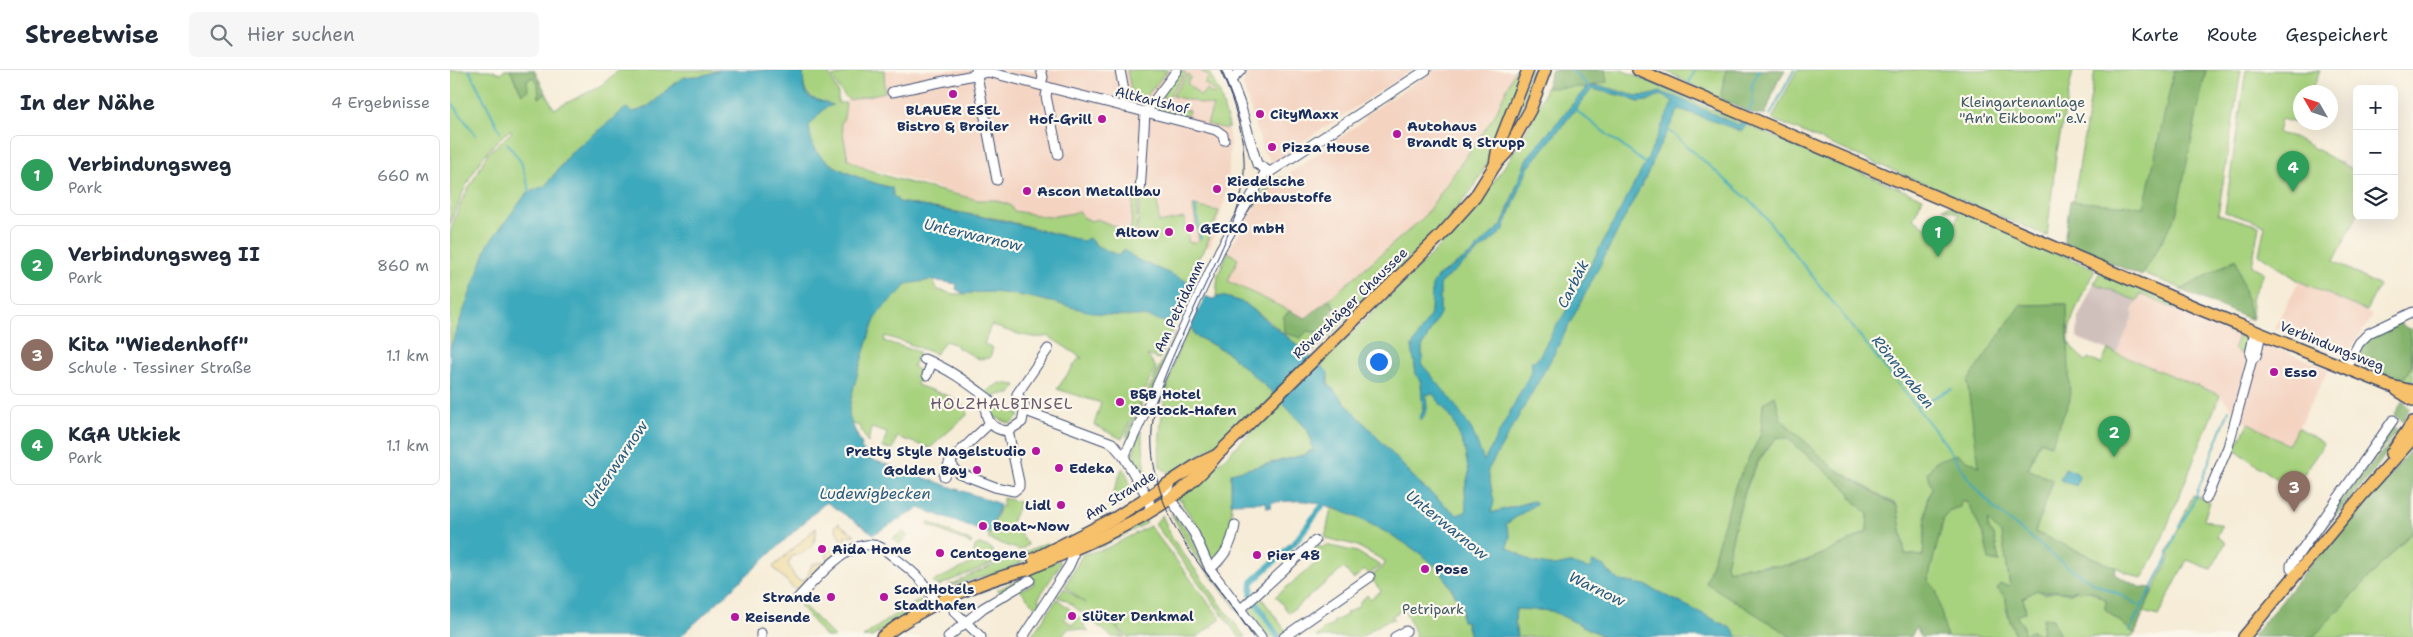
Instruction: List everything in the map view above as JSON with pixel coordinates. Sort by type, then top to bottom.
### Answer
[{"type":"main road","name":"Rövershäger Chaussee","points":[[1495,165],[1498,146],[1528,70]]},
{"type":"main road","name":"Rövershäger Chaussee","points":[[1169,498],[1205,470],[1217,455],[1460,215],[1475,197],[1495,165],[1507,152],[1520,129],[1545,70]]},
{"type":"main road","name":"Verbindungsweg","points":[[1638,70],[2242,328],[2391,386],[2413,391]]},
{"type":"main road","name":"Verbindungsweg","points":[[2391,386],[2413,400]]},
{"type":"main road","points":[[2363,494],[2413,422]]},
{"type":"main road","points":[[2244,637],[2363,494],[2413,438]]},
{"type":"main road","name":"Rövershäger Chaussee","points":[[1173,480],[1198,464],[1217,455]]},
{"type":"main road","name":"Am Strande","points":[[882,637],[909,619],[936,605],[1012,573],[1044,554],[1083,535],[1173,480]]},
{"type":"main road","name":"Am Strande","points":[[1012,573],[1027,570],[1073,550],[1146,514],[1169,498]]},
{"type":"main road","name":"Am Strande","points":[[1073,550],[1083,535]]},
{"type":"street","points":[[1041,70],[1058,154]]},
{"type":"street","points":[[1120,70],[1125,96],[1124,107]]},
{"type":"street","points":[[1140,193],[1144,112],[1177,70]]},
{"type":"street","points":[[1227,70],[1256,159],[1260,167],[1266,170],[1275,170],[1426,70]]},
{"type":"street","points":[[1231,80],[1241,70]]},
{"type":"street","points":[[976,72],[997,180]]},
{"type":"street","name":"Altkarlshof","points":[[892,92],[976,72],[988,72],[1216,130],[1223,135],[1224,140]]},
{"type":"street","name":"Am Petridamm","points":[[1124,457],[1201,290],[1232,228],[1266,170]]},
{"type":"street","points":[[2346,368],[2357,348],[2369,333],[2413,312]]},
{"type":"street","points":[[2206,499],[2228,447],[2244,395],[2252,359],[2250,354],[2258,333]]},
{"type":"street","points":[[927,375],[928,361],[962,379],[989,400],[986,414],[990,423],[999,430],[1008,431],[1018,426],[1025,417],[1026,411],[1023,401],[1017,394],[1048,349]]},
{"type":"street","points":[[1026,411],[1104,439],[1118,448],[1148,497],[1150,504],[1146,514]]},
{"type":"street","points":[[2297,574],[2291,569],[2291,566],[2393,420]]},
{"type":"street","points":[[944,476],[950,461],[990,423]]},
{"type":"street","points":[[950,461],[959,473],[995,487],[1014,491],[1019,487],[1019,482],[1008,431]]},
{"type":"street","points":[[1173,480],[1167,489],[1169,498],[1194,533],[1210,569],[1244,606],[1261,637]]},
{"type":"street","points":[[1148,497],[1169,498]]},
{"type":"street","points":[[1210,569],[1226,552],[1235,525]]},
{"type":"street","points":[[1244,606],[1315,541]]},
{"type":"street","points":[[797,599],[849,550],[863,545],[874,545],[922,579],[929,588],[936,605]]},
{"type":"street","points":[[1022,637],[1069,566],[1073,557],[1073,550]]},
{"type":"street","points":[[1284,637],[1370,577]]},
{"type":"street","points":[[948,637],[992,601],[1030,580]]},
{"type":"street","points":[[954,611],[981,637]]},
{"type":"street","points":[[1395,637],[1406,631]]},
{"type":"shaded area","points":[[844,70],[1207,70],[1226,118],[1230,142],[1228,189],[1211,246],[1206,247],[1194,265],[1185,268],[1098,219],[1091,221],[1083,217],[1080,212],[1049,217],[1014,211],[994,200],[978,200],[856,164],[848,159],[841,123],[844,118],[847,94],[838,75],[844,73]]},
{"type":"shaded area","points":[[1240,70],[1412,70],[1293,148],[1274,164],[1263,150],[1243,86],[1245,75]]},
{"type":"shaded area","points":[[1434,70],[1515,70],[1495,115],[1423,218],[1306,318],[1227,281],[1238,259],[1228,252],[1261,197],[1282,179],[1366,119],[1364,116]]},
{"type":"shaded area","points":[[2299,281],[2373,315],[2350,350],[2347,352],[2284,328],[2273,329]]},
{"type":"shaded area","points":[[2094,283],[2137,301],[2132,312],[2134,314],[2117,353],[2077,338],[2078,318]]},
{"type":"shaded area","points":[[2140,294],[2238,336],[2241,333],[2329,369],[2288,446],[2244,421],[2220,395],[2117,353],[2134,314],[2132,313]]},
{"type":"green space","points":[[450,70],[490,70],[501,73],[505,70],[510,70],[522,94],[527,80],[533,77],[538,84],[539,97],[546,93],[554,109],[599,87],[619,70],[719,70],[706,75],[681,79],[647,107],[633,112],[572,152],[545,186],[526,193],[450,348],[450,232],[461,202],[488,153],[512,132],[510,130],[499,139],[481,161],[467,185],[450,224]]},
{"type":"green space","points":[[510,70],[534,70],[546,93],[539,98],[538,84],[533,77],[527,80],[528,91],[522,94]]},
{"type":"green space","points":[[803,70],[827,70],[838,93],[838,103],[846,103],[844,118],[841,123],[848,159],[859,166],[891,178],[978,200],[994,200],[1010,205],[1014,211],[1049,217],[1080,212],[1083,217],[1091,221],[1097,219],[1126,231],[1131,229],[1133,196],[1138,197],[1136,229],[1132,236],[1137,240],[1140,198],[1157,197],[1159,223],[1184,218],[1189,243],[1199,241],[1193,206],[1219,211],[1206,247],[1192,267],[1197,271],[1191,283],[1138,260],[1124,250],[1119,256],[1097,246],[1094,242],[1083,241],[1004,220],[899,202],[893,195],[892,188],[848,173],[826,161],[818,154],[813,146],[809,126],[825,107],[831,105],[817,101],[808,95],[804,85]]},
{"type":"green space","points":[[856,70],[884,70],[885,92],[850,100],[847,98],[832,77]]},
{"type":"green space","points":[[1127,70],[1168,70],[1140,104],[1133,101]]},
{"type":"green space","points":[[1181,70],[1186,73],[1167,99],[1161,96]]},
{"type":"green space","points":[[1200,70],[1208,70],[1220,94],[1229,127],[1226,129],[1207,124],[1213,106],[1172,96],[1188,74],[1191,77],[1187,83],[1201,96],[1206,89],[1213,95],[1215,92],[1204,83],[1209,77]]},
{"type":"green space","points":[[1515,70],[1524,70],[1490,158],[1474,187],[1449,218],[1423,245],[1313,352],[1310,349],[1303,350],[1274,325],[1239,301],[1227,297],[1216,297],[1218,275],[1228,252],[1238,259],[1228,281],[1290,311],[1283,317],[1307,331],[1327,334],[1336,309],[1329,299],[1423,218],[1495,115]]},
{"type":"green space","points":[[1531,70],[1537,70],[1536,74],[1518,117],[1506,137]]},
{"type":"green space","points":[[1552,70],[1621,70],[1797,147],[1923,198],[1913,219],[1932,231],[1933,228],[1950,235],[1959,214],[1943,208],[1949,206],[2095,269],[2077,306],[2070,327],[2069,337],[2073,349],[2086,361],[2088,358],[2101,364],[2108,350],[2220,395],[2157,551],[2142,579],[2035,532],[2053,481],[2028,470],[2040,441],[2050,445],[2068,350],[2066,304],[2020,305],[1980,467],[1956,454],[1936,461],[1932,488],[1927,500],[1923,556],[1905,554],[1897,505],[1832,467],[1780,419],[1775,397],[1763,403],[1761,434],[1736,484],[1707,583],[1792,637],[1738,637],[1731,628],[1645,585],[1620,581],[1607,571],[1582,568],[1570,563],[1555,566],[1532,562],[1507,547],[1510,536],[1506,524],[1537,503],[1533,501],[1491,513],[1488,470],[1422,364],[1422,347],[1440,313],[1440,283],[1503,231],[1528,168],[1592,89],[1623,96],[1638,102],[1647,101],[1660,95],[1676,97],[1659,92],[1640,96],[1597,86],[1587,87],[1527,158],[1502,225],[1480,244],[1474,252],[1437,277],[1432,287],[1431,314],[1412,346],[1416,374],[1421,383],[1423,411],[1427,410],[1426,393],[1433,394],[1453,420],[1464,447],[1469,473],[1465,488],[1466,512],[1457,515],[1422,486],[1328,384],[1328,373],[1320,364],[1421,265],[1485,192],[1513,154],[1535,113]]},
{"type":"green space","points":[[1552,70],[1605,70],[1607,82],[1587,87],[1546,88]]},
{"type":"green space","points":[[1664,70],[1779,70],[1761,114],[1720,99]]},
{"type":"green space","points":[[1726,70],[1785,70],[1777,83],[1765,115],[1754,114],[1720,99]]},
{"type":"green space","name":"Kleingartenanlage \"An'n Eikboom\" e.V.","points":[[1797,70],[2073,70],[2056,156],[2047,236],[1772,119]]},
{"type":"green space","points":[[2095,70],[2241,70],[2218,214],[2259,226],[2252,266],[2264,272],[2251,299],[2253,318],[2067,242]]},
{"type":"green space","points":[[2174,70],[2206,70],[2176,216],[2142,276],[2064,243],[2070,201],[2144,207]]},
{"type":"green space","points":[[2246,70],[2320,71],[2314,85],[2293,85],[2293,122],[2281,119],[2278,133],[2294,137],[2353,170],[2353,220],[2355,220],[2334,261],[2379,286],[2366,311],[2299,281],[2259,254],[2265,225],[2225,212]]},
{"type":"green space","points":[[1159,99],[1163,102],[1163,108],[1177,112],[1179,108],[1189,111],[1188,114],[1176,118],[1160,112],[1154,107]]},
{"type":"green space","points":[[1281,177],[1253,207],[1271,183]]},
{"type":"green space","points":[[2236,259],[2252,320],[2181,290]]},
{"type":"green space","points":[[2101,270],[2241,330],[2241,333],[2249,339],[2247,349],[2240,353],[2233,349],[2238,336],[2140,294],[2137,301],[2094,283]]},
{"type":"green space","points":[[893,279],[932,280],[938,290],[954,294],[964,294],[956,289],[958,284],[1152,313],[1173,325],[1174,328],[1159,359],[1147,355],[1156,367],[1122,439],[1094,425],[1101,403],[1057,389],[1079,358],[1082,358],[1048,336],[1028,336],[991,325],[984,344],[993,348],[990,358],[979,359],[957,347],[957,345],[945,341],[936,354],[908,342],[885,336],[884,341],[919,352],[913,366],[921,373],[917,385],[951,397],[967,409],[967,415],[930,448],[897,437],[893,449],[882,448],[887,433],[871,428],[868,443],[859,426],[852,424],[862,445],[852,430],[849,421],[848,355],[871,323]]},
{"type":"green space","points":[[1329,299],[1334,307],[1324,333],[1307,331],[1301,338],[1284,333],[1283,317],[1290,311],[1306,318]]},
{"type":"green space","points":[[2067,304],[2070,400],[2051,445],[2040,441],[2028,469],[2053,480],[2035,532],[2116,568],[2114,574],[2140,587],[2153,588],[2135,634],[2105,609],[2106,600],[2090,591],[2046,592],[2037,590],[2023,598],[2026,612],[2016,616],[2023,625],[2024,635],[2031,631],[2042,635],[2043,618],[2053,619],[2060,637],[2016,637],[2007,612],[2006,598],[1997,589],[2000,584],[2010,586],[2002,535],[1987,520],[1989,529],[1994,535],[1999,562],[1989,560],[1984,536],[1968,503],[1961,501],[1960,507],[1950,510],[1944,517],[1928,580],[1936,589],[1947,637],[1921,637],[1916,627],[1911,637],[1792,637],[1706,583],[1736,484],[1761,434],[1763,403],[1775,396],[1781,419],[1832,467],[1897,506],[1905,554],[1923,556],[1927,500],[1932,488],[1927,473],[1936,461],[1956,454],[1979,466],[1967,382],[2020,305]],"holes":[[[1777,437],[1787,438],[1850,492],[1851,498],[1868,514],[1867,531],[1829,551],[1797,563],[1728,571],[1726,564],[1738,513],[1749,480],[1756,465]]]},
{"type":"green space","points":[[2398,323],[2409,329],[2412,365],[2401,383],[2363,368],[2358,353],[2359,348],[2368,338]]},
{"type":"green space","points":[[1190,328],[1193,330],[1194,335],[1228,353],[1272,392],[1307,429],[1314,446],[1312,447],[1314,452],[1231,473],[1232,530],[1226,548],[1212,561],[1203,534],[1183,505],[1182,500],[1178,500],[1179,496],[1218,464],[1252,431],[1243,422],[1220,442],[1170,474],[1160,467],[1160,438],[1165,398],[1176,354]]},
{"type":"green space","points":[[2409,329],[2413,329],[2413,387],[2401,383],[2412,365]]},
{"type":"green space","points":[[1176,332],[1166,354],[1168,355],[1148,400],[1146,395]]},
{"type":"green space","points":[[1000,383],[1016,385],[1011,394],[1001,394],[994,397],[987,391]]},
{"type":"green space","points":[[2403,401],[2409,408],[2404,422],[2394,415]]},
{"type":"green space","points":[[1141,402],[1142,409],[1128,441],[1127,434]]},
{"type":"green space","points":[[992,405],[1019,414],[1019,416],[1011,424],[992,416]]},
{"type":"green space","points":[[2249,423],[2288,445],[2298,427],[2324,444],[2293,490],[2234,449]]},
{"type":"green space","points":[[2407,424],[2371,475],[2318,535],[2348,491]]},
{"type":"green space","points":[[2395,428],[2398,430],[2355,480],[2390,430]]},
{"type":"green space","points":[[1141,430],[1146,474],[1144,476],[1134,459],[1134,449]]},
{"type":"green space","points":[[1777,437],[1787,438],[1850,492],[1851,498],[1868,514],[1867,531],[1831,550],[1803,561],[1785,566],[1754,566],[1728,571],[1726,564],[1744,497],[1757,465]]},
{"type":"green space","points":[[2413,446],[2413,531],[2313,637],[2252,637],[2330,541],[2387,480]]},
{"type":"green space","points":[[1122,469],[1124,469],[1129,482],[1129,492],[1113,508],[1108,507]]},
{"type":"green space","points":[[2193,495],[2210,502],[2204,519],[2222,526],[2217,536],[2226,543],[2211,569],[2187,560],[2158,616],[2143,612],[2170,557],[2167,553]]},
{"type":"green space","points":[[1003,498],[1020,502],[1012,522],[1028,545],[1020,550],[988,539],[1000,507],[1003,507]]},
{"type":"green space","points":[[1961,501],[1968,503],[1984,536],[1990,560],[1999,562],[1994,535],[1989,529],[1987,519],[2002,534],[2010,586],[2006,598],[2007,612],[2016,637],[1947,637],[1928,580],[1944,517]]},
{"type":"green space","name":"Petripark","points":[[1331,508],[1374,525],[1405,543],[1431,562],[1442,574],[1458,601],[1462,612],[1462,621],[1465,620],[1470,637],[1414,637],[1416,634],[1404,609],[1392,616],[1394,619],[1384,622],[1361,637],[1316,637],[1324,629],[1334,624],[1333,622],[1359,606],[1358,604],[1367,595],[1370,599],[1381,591],[1370,577],[1384,566],[1385,561],[1355,545],[1325,538]]},
{"type":"green space","points":[[1171,513],[1189,532],[1205,567],[1243,617],[1194,554]]},
{"type":"green space","points":[[1162,515],[1172,538],[1245,637],[1239,637],[1155,524]]},
{"type":"green space","points":[[1145,520],[1147,523],[1103,546],[1083,550],[1111,539]]},
{"type":"green space","points":[[928,522],[972,542],[971,544],[928,525]]},
{"type":"green space","points":[[1150,526],[1221,619],[1197,637],[1128,637],[1114,625],[1125,637],[1112,637],[1066,600],[1057,597],[1064,588],[1086,604],[1065,586],[1083,554],[1105,549]]},
{"type":"green space","points":[[2413,531],[2413,637],[2313,637]]},
{"type":"green space","points":[[904,532],[908,536],[899,544],[893,538]]},
{"type":"green space","points":[[1046,543],[1053,545],[1006,570],[947,587],[968,576]]},
{"type":"green space","points":[[979,544],[991,548],[998,561],[938,586],[932,582],[972,563],[975,546]]},
{"type":"green space","points":[[1326,545],[1357,552],[1381,566],[1369,574],[1365,570],[1353,579],[1344,568],[1289,613],[1276,596],[1320,560],[1310,549],[1319,546],[1322,548]]},
{"type":"green space","points":[[1059,560],[1061,563],[1038,599],[1040,601],[1036,608],[1020,590],[1034,584],[1029,573]]},
{"type":"green space","points":[[1027,576],[1002,593],[997,590]]},
{"type":"green space","points":[[2037,590],[2045,594],[2057,591],[2069,594],[2077,590],[2090,591],[2106,600],[2105,609],[2135,634],[2130,637],[2060,637],[2053,619],[2043,619],[2042,636],[2024,635],[2023,625],[2016,616],[2026,611],[2023,598]]},
{"type":"green space","points":[[1260,596],[1286,631],[1280,635],[1257,600]]},
{"type":"green space","points":[[924,598],[919,606],[872,637],[863,637],[894,615]]},
{"type":"green space","points":[[1057,599],[1070,609],[1064,619],[1073,625],[1078,617],[1085,622],[1083,625],[1089,631],[1069,628],[1061,637],[1031,637]]},
{"type":"green space","points":[[1254,603],[1276,637],[1268,637],[1250,610]]},
{"type":"green space","points":[[802,604],[835,637],[826,637],[800,606]]},
{"type":"green space","points":[[1516,608],[1552,611],[1605,637],[1517,637]]},
{"type":"sand","points":[[838,523],[855,535],[845,536],[846,546],[828,561],[826,552],[836,548],[842,542],[835,527]]},
{"type":"sand","points":[[816,528],[813,544],[803,553],[792,556],[788,564],[795,578],[801,581],[807,578],[812,564],[824,562],[825,564],[799,588],[794,589],[773,567]]},
{"type":"water","points":[[719,70],[803,70],[804,89],[809,97],[833,105],[825,108],[809,126],[813,146],[818,154],[826,161],[848,173],[892,188],[893,195],[899,202],[1004,221],[1083,241],[1089,238],[1097,246],[1119,256],[1124,250],[1138,260],[1191,283],[1189,289],[1212,299],[1222,296],[1245,303],[1320,364],[1328,373],[1328,384],[1422,486],[1457,515],[1466,512],[1465,488],[1469,473],[1464,447],[1453,420],[1433,394],[1426,394],[1427,410],[1421,421],[1419,418],[1423,411],[1421,383],[1416,374],[1412,346],[1431,314],[1432,286],[1437,277],[1474,252],[1480,244],[1502,225],[1527,158],[1587,87],[1597,86],[1640,96],[1659,92],[1676,97],[1738,125],[1744,121],[1748,123],[1741,131],[1679,109],[1553,356],[1488,470],[1494,502],[1491,513],[1533,501],[1537,503],[1506,524],[1510,536],[1507,547],[1532,562],[1555,566],[1570,563],[1591,569],[1592,562],[1605,566],[1607,571],[1620,581],[1645,585],[1731,628],[1738,637],[1605,637],[1552,611],[1516,609],[1517,637],[1470,637],[1466,621],[1462,621],[1461,614],[1463,614],[1460,603],[1442,574],[1432,563],[1399,540],[1359,518],[1321,504],[1306,501],[1272,502],[1271,507],[1267,508],[1266,502],[1231,503],[1231,473],[1307,454],[1310,450],[1314,452],[1312,447],[1314,446],[1313,444],[1310,446],[1312,442],[1307,429],[1272,392],[1228,353],[1194,335],[1193,329],[1175,322],[1173,325],[1140,316],[1101,314],[1016,295],[981,292],[965,294],[956,289],[957,284],[932,280],[906,284],[879,313],[869,336],[849,413],[854,430],[862,445],[861,448],[864,450],[862,456],[1000,504],[989,534],[919,508],[874,534],[826,502],[680,637],[450,637],[450,348],[488,244],[527,193],[545,186],[572,152],[626,108],[633,112],[641,110],[681,79],[706,75]],"holes":[[[1592,89],[1623,96],[1638,102],[1647,101],[1660,95],[1673,101],[1646,162],[1563,316],[1537,360],[1531,361],[1532,370],[1484,461],[1472,430],[1450,398],[1422,364],[1422,347],[1440,313],[1440,283],[1503,231],[1528,168]]]},
{"type":"water","points":[[2065,468],[2077,473],[2079,477],[2076,486],[2060,480]]},
{"type":"pier","points":[[1192,286],[1206,294],[1189,329],[1175,323]]},
{"type":"waterway","points":[[469,70],[500,131]]},
{"type":"waterway","points":[[1572,70],[1590,88]]},
{"type":"waterway","name":"Carbäk","points":[[1689,83],[1695,70]]},
{"type":"waterway","points":[[1749,113],[1753,101],[1752,84],[1759,70]]},
{"type":"waterway","points":[[1770,115],[1794,70]]},
{"type":"waterway","points":[[450,100],[476,136]]},
{"type":"waterway","points":[[1574,109],[1646,164]]},
{"type":"waterway","name":"Rönngraben","points":[[1667,129],[1758,208],[1945,443],[1972,484],[1996,510],[2068,567],[2095,584],[2119,594],[2140,606]]},
{"type":"waterway","points":[[507,143],[521,162],[530,192]]},
{"type":"waterway","points":[[1195,205],[1201,239]]},
{"type":"waterway","points":[[1916,406],[1952,389]]},
{"type":"waterway","points":[[2179,527],[2191,508],[2229,410]]},
{"type":"waterway","points":[[1278,637],[1251,594],[1252,582],[1295,542],[1322,506]]},
{"type":"waterway","points":[[2129,631],[2166,561],[2176,533]]},
{"type":"tram line","points":[[1220,70],[1236,111],[1242,140],[1244,155],[1242,193],[1230,229],[1165,376],[1155,410],[1152,446],[1159,487],[1166,509],[1176,529],[1253,637]]},
{"type":"place","name":"BLAUER ESEL Bistro & Broiler","points":[[953,94]]},
{"type":"place","name":"CityMaxx","points":[[1260,114]]},
{"type":"place","name":"Hof-Grill","points":[[1102,119]]},
{"type":"place","name":"Autohaus Brandt & Strupp","points":[[1397,134]]},
{"type":"place","name":"Pizza House","points":[[1272,147]]},
{"type":"place","name":"Riedelsche Dachbaustoffe","points":[[1217,189]]},
{"type":"place","name":"Ascon Metallbau","points":[[1027,191]]},
{"type":"place","name":"KGA Utkiek","points":[[2293,192]]},
{"type":"place","name":"GECKO mbH","points":[[1190,228]]},
{"type":"place","name":"Altow","points":[[1169,232]]},
{"type":"place","name":"Verbindungsweg","points":[[1938,257]]},
{"type":"place","name":"Esso","points":[[2274,372]]},
{"type":"place","name":"B&B Hotel Rostock-Hafen","points":[[1120,402]]},
{"type":"place","name":"Pretty Style Nagelstudio","points":[[1036,451]]},
{"type":"place","name":"Verbindungsweg II","points":[[2114,457]]},
{"type":"place","name":"Edeka","points":[[1059,468]]},
{"type":"place","name":"Golden Bay","points":[[977,470]]},
{"type":"place","name":"Lidl","points":[[1061,505]]},
{"type":"place","name":"Kita \"Wiedenhoff\"","points":[[2294,512]]},
{"type":"place","name":"Boat~Now","points":[[983,526]]},
{"type":"place","name":"Aida Home","points":[[822,549]]},
{"type":"place","name":"Centogene","points":[[940,553]]},
{"type":"place","name":"Pier 48","points":[[1257,555]]},
{"type":"place","name":"Pose","points":[[1425,569]]},
{"type":"place","name":"Strande","points":[[831,597]]},
{"type":"place","name":"ScanHotels Stadthafen","points":[[884,597]]},
{"type":"place","name":"Slüter Denkmal","points":[[1072,616]]},
{"type":"place","name":"Reisende","points":[[735,617]]},
{"type":"district","name":"HOLZHALBINSEL","points":[[1002,403]]},
{"type":"water label","name":"Unterwarnow","points":[[973,235]]},
{"type":"water label","name":"Unterwarnow","points":[[616,464]]},
{"type":"water label","name":"Ludewigbecken","points":[[875,494]]},
{"type":"water label","name":"Unterwarnow","points":[[1447,525]]},
{"type":"water label","name":"Warnow","points":[[1597,589]]}]
